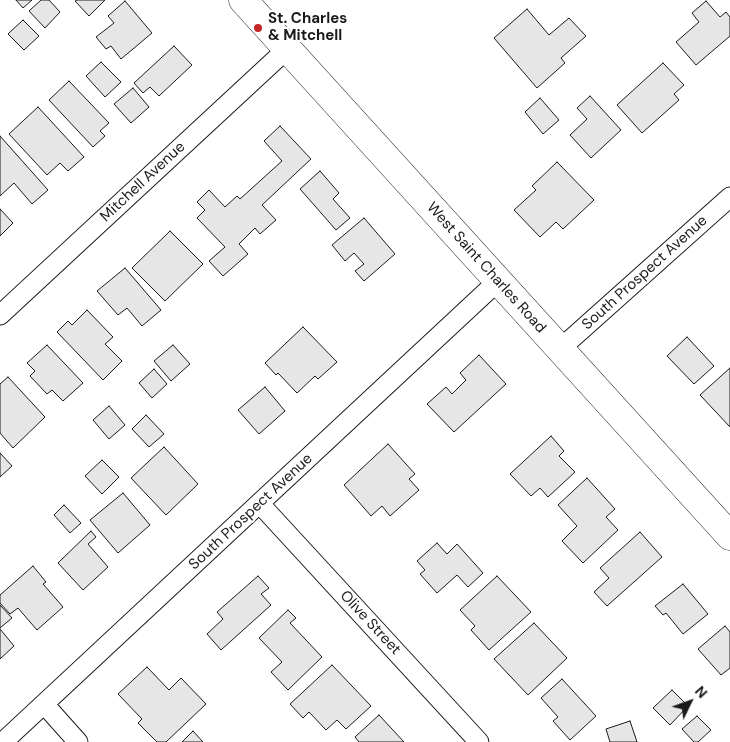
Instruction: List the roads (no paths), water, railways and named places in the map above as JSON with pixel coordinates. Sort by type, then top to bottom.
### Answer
[{"type":"main road","name":"West Saint Charles Road","points":[[243,0],[730,536]]},
{"type":"street","name":"Mitchell Avenue","points":[[0,315],[287,49]]},
{"type":"street","name":"South Prospect Avenue","points":[[560,349],[730,198]]},
{"type":"street","name":"South Prospect Avenue","points":[[3,742],[498,281]]},
{"type":"street","name":"Olive Street","points":[[260,504],[479,742]]},
{"type":"street","points":[[44,704],[78,742]]},
{"type":"place","name":"St. Charles & Mitchell","points":[[258,28]]}]
